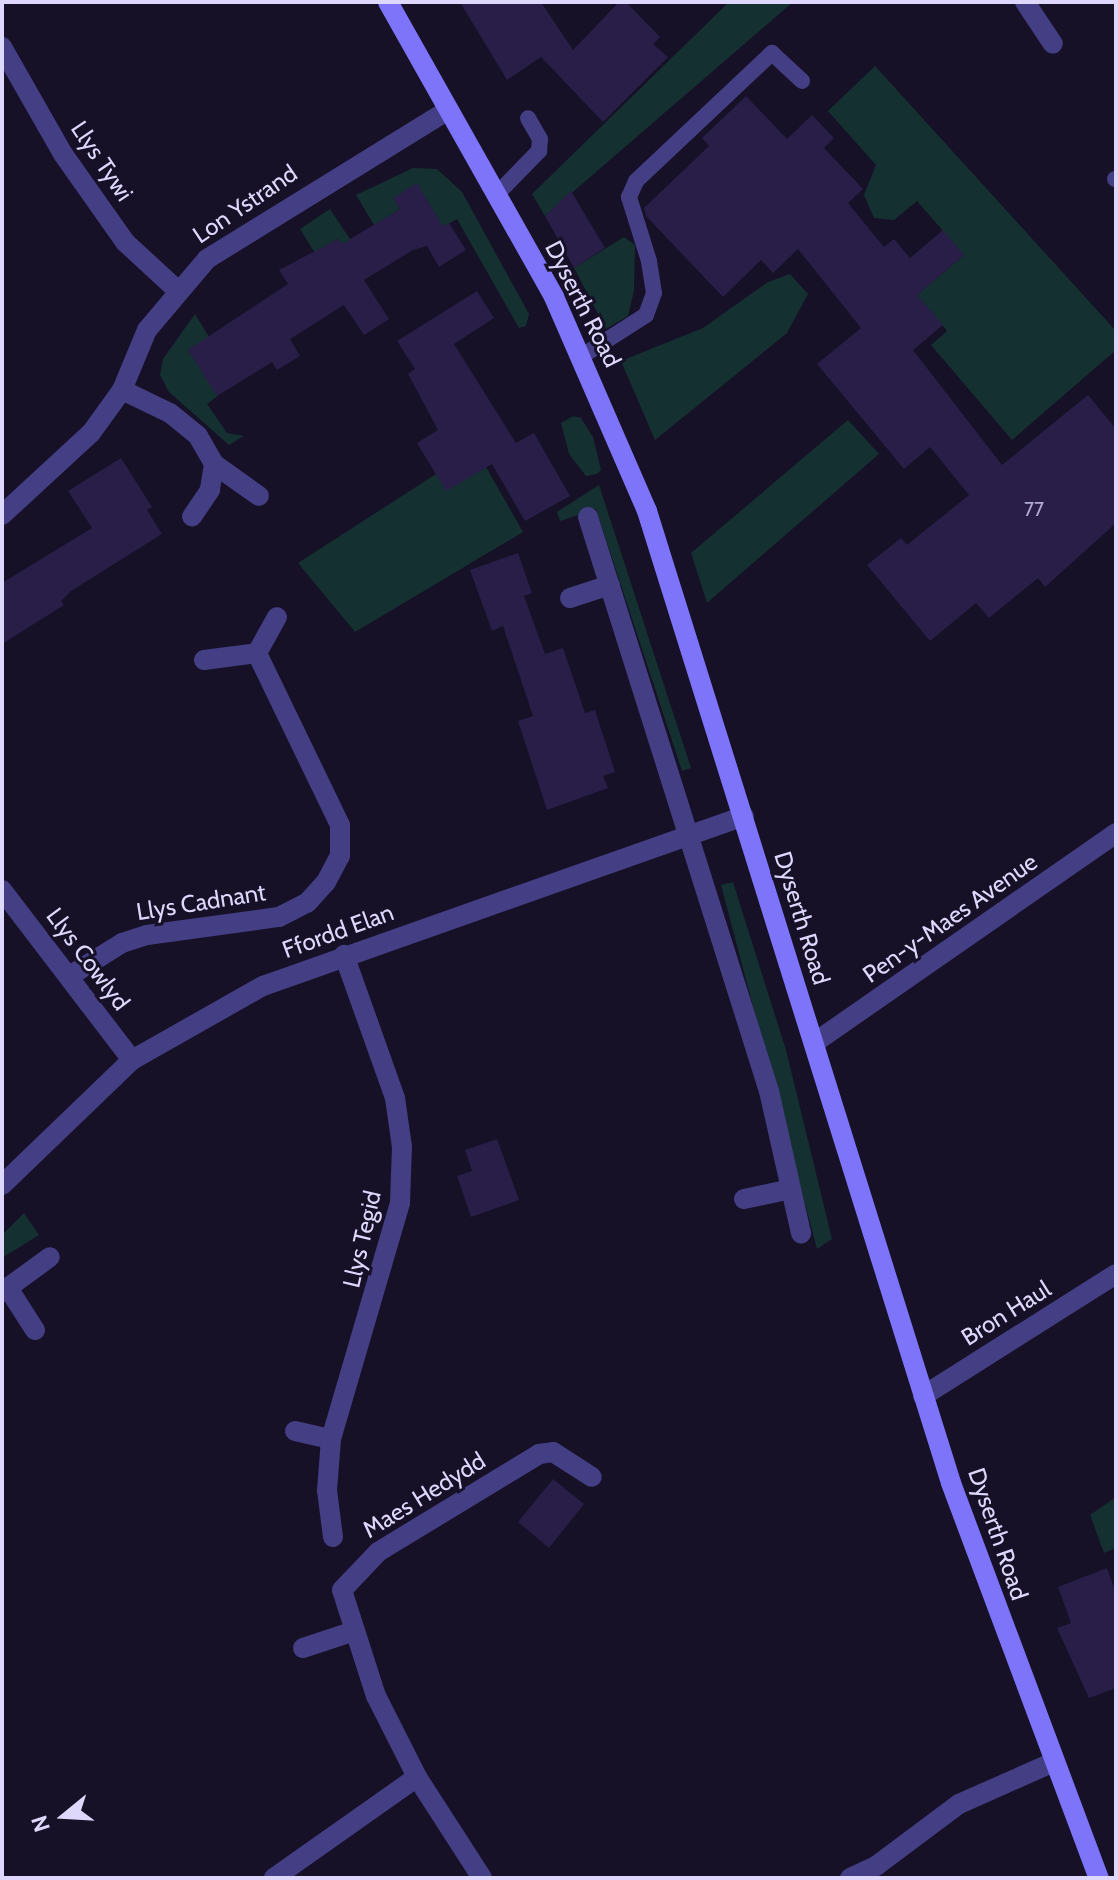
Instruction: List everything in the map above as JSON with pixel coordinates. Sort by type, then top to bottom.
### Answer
[{"type":"main road","name":"Dyserth Road","points":[[388,2],[582,356],[647,511],[923,1396],[1054,1762],[1099,1878]]},
{"type":"street","points":[[1025,2],[1053,44]]},
{"type":"street","name":"Llys Tywi","points":[[2,47],[63,154],[125,242],[177,290]]},
{"type":"street","name":"Lon Ystrand","points":[[2,515],[91,433],[122,390],[147,330],[177,290],[207,259],[448,110]]},
{"type":"street","points":[[122,390],[170,413],[198,436],[214,464],[259,496]]},
{"type":"street","points":[[192,517],[210,490],[214,464]]},
{"type":"street","points":[[588,517],[769,1091],[801,1233]]},
{"type":"street","points":[[570,598],[610,585]]},
{"type":"street","points":[[204,660],[257,653],[277,617]]},
{"type":"street","name":"Llys Cadnant","points":[[71,975],[122,943],[147,935],[279,917],[307,903],[326,882],[340,856],[340,825],[257,653]]},
{"type":"street","name":"Ffordd Elan","points":[[2,1185],[132,1060],[251,992],[344,955],[744,816]]},
{"type":"street","name":"Pen-y-Maes Avenue","points":[[814,1043],[1116,833]]},
{"type":"street","name":"Llys Cowlyd","points":[[2,890],[71,975],[132,1060]]},
{"type":"street","name":"Llys Tegid","points":[[333,1537],[327,1490],[331,1439],[400,1203],[402,1147],[395,1098],[344,955]]},
{"type":"street","points":[[744,1199],[791,1189]]},
{"type":"street","points":[[35,1330],[5,1290],[50,1257]]},
{"type":"street","name":"Bron Haul","points":[[923,1396],[1116,1274]]},
{"type":"street","points":[[295,1431],[331,1439]]},
{"type":"street","name":"Maes Hedydd","points":[[482,1878],[417,1777],[376,1696],[351,1632],[342,1590],[378,1552],[539,1454],[553,1452],[592,1477]]},
{"type":"street","points":[[303,1648],[351,1632]]},
{"type":"street","points":[[850,1878],[876,1866],[959,1804],[1054,1762]]},
{"type":"street","points":[[284,1874],[417,1777]]},
{"type":"lane","points":[[582,356],[646,315],[654,293],[649,261],[629,197],[636,181],[772,53],[802,81]]},
{"type":"lane","points":[[496,195],[539,151],[540,139],[528,118]]},
{"type":"green space","points":[[729,2],[793,2],[545,216],[532,194]]},
{"type":"green space","points":[[875,66],[1116,331],[1116,350],[1012,440],[931,345],[947,331],[917,295],[964,255],[917,201],[894,220],[874,218],[864,195],[876,165],[828,111]]},
{"type":"green space","points":[[413,168],[437,169],[462,192],[529,314],[526,326],[519,328],[457,219],[443,227],[417,184],[393,198],[400,209],[374,225],[356,195]]},
{"type":"green space","points":[[330,209],[354,245],[346,250],[338,239],[315,253],[300,229]]},
{"type":"green space","points":[[624,237],[635,245],[634,291],[628,316],[606,329],[574,268]]},
{"type":"green space","points":[[790,274],[808,294],[787,333],[655,440],[621,361],[703,328],[768,282]]},
{"type":"green space","points":[[195,314],[209,337],[188,350],[218,396],[207,404],[227,433],[244,436],[229,445],[169,392],[160,375],[163,359]]},
{"type":"green space","points":[[573,416],[581,418],[593,437],[601,470],[597,474],[586,476],[569,454],[561,423]]},
{"type":"green space","points":[[848,420],[879,454],[707,603],[691,553]]},
{"type":"green space","points":[[486,467],[523,532],[355,632],[298,563],[436,474]]},
{"type":"green space","points":[[599,485],[691,768],[682,771],[596,509],[560,521],[557,512]]},
{"type":"green space","points":[[733,882],[786,1050],[832,1239],[817,1249],[721,885]]},
{"type":"green space","points":[[24,1213],[39,1235],[2,1258],[2,1235]]},
{"type":"green space","points":[[1116,1497],[1116,1548],[1104,1553],[1090,1515]]},
{"type":"building","points":[[460,2],[541,2],[573,50],[619,2],[626,2],[660,37],[653,44],[668,57],[603,122],[541,57],[507,80]]},
{"type":"building","points":[[746,96],[787,139],[812,115],[834,138],[824,148],[863,189],[848,203],[884,247],[894,239],[910,258],[943,230],[964,255],[917,295],[943,325],[913,350],[1002,465],[1088,395],[1116,429],[1116,523],[1045,587],[1038,578],[989,618],[976,603],[930,641],[867,565],[901,538],[907,545],[969,495],[930,447],[904,469],[817,364],[861,328],[798,249],[773,273],[761,260],[723,297],[646,216],[644,208],[709,146],[702,138]]},
{"type":"building","points":[[417,183],[443,227],[449,223],[466,250],[439,267],[427,246],[413,250],[364,280],[389,319],[364,335],[344,305],[290,339],[300,356],[277,370],[272,362],[217,396],[188,350],[288,284],[279,270],[338,239],[342,244],[400,209],[393,198]]},
{"type":"building","points":[[571,191],[605,248],[574,268],[545,216]]},
{"type":"building","points":[[477,291],[494,318],[454,344],[516,443],[534,433],[570,496],[525,521],[492,464],[446,491],[417,443],[438,430],[408,374],[415,369],[397,341]]},
{"type":"building","points":[[121,458],[152,507],[147,510],[162,534],[71,591],[61,601],[64,605],[2,644],[2,583],[92,528],[68,491]]},
{"type":"building","points":[[518,553],[532,593],[524,596],[545,654],[563,648],[585,713],[595,710],[615,772],[603,776],[608,788],[547,810],[518,721],[533,716],[503,626],[492,631],[470,570]]},
{"type":"building","points":[[497,1139],[519,1200],[471,1217],[457,1176],[472,1171],[465,1150]]},
{"type":"building","points":[[553,1479],[584,1504],[549,1548],[518,1522]]},
{"type":"building","points":[[1107,1568],[1116,1593],[1116,1688],[1089,1698],[1057,1628],[1071,1623],[1058,1587]]}]
